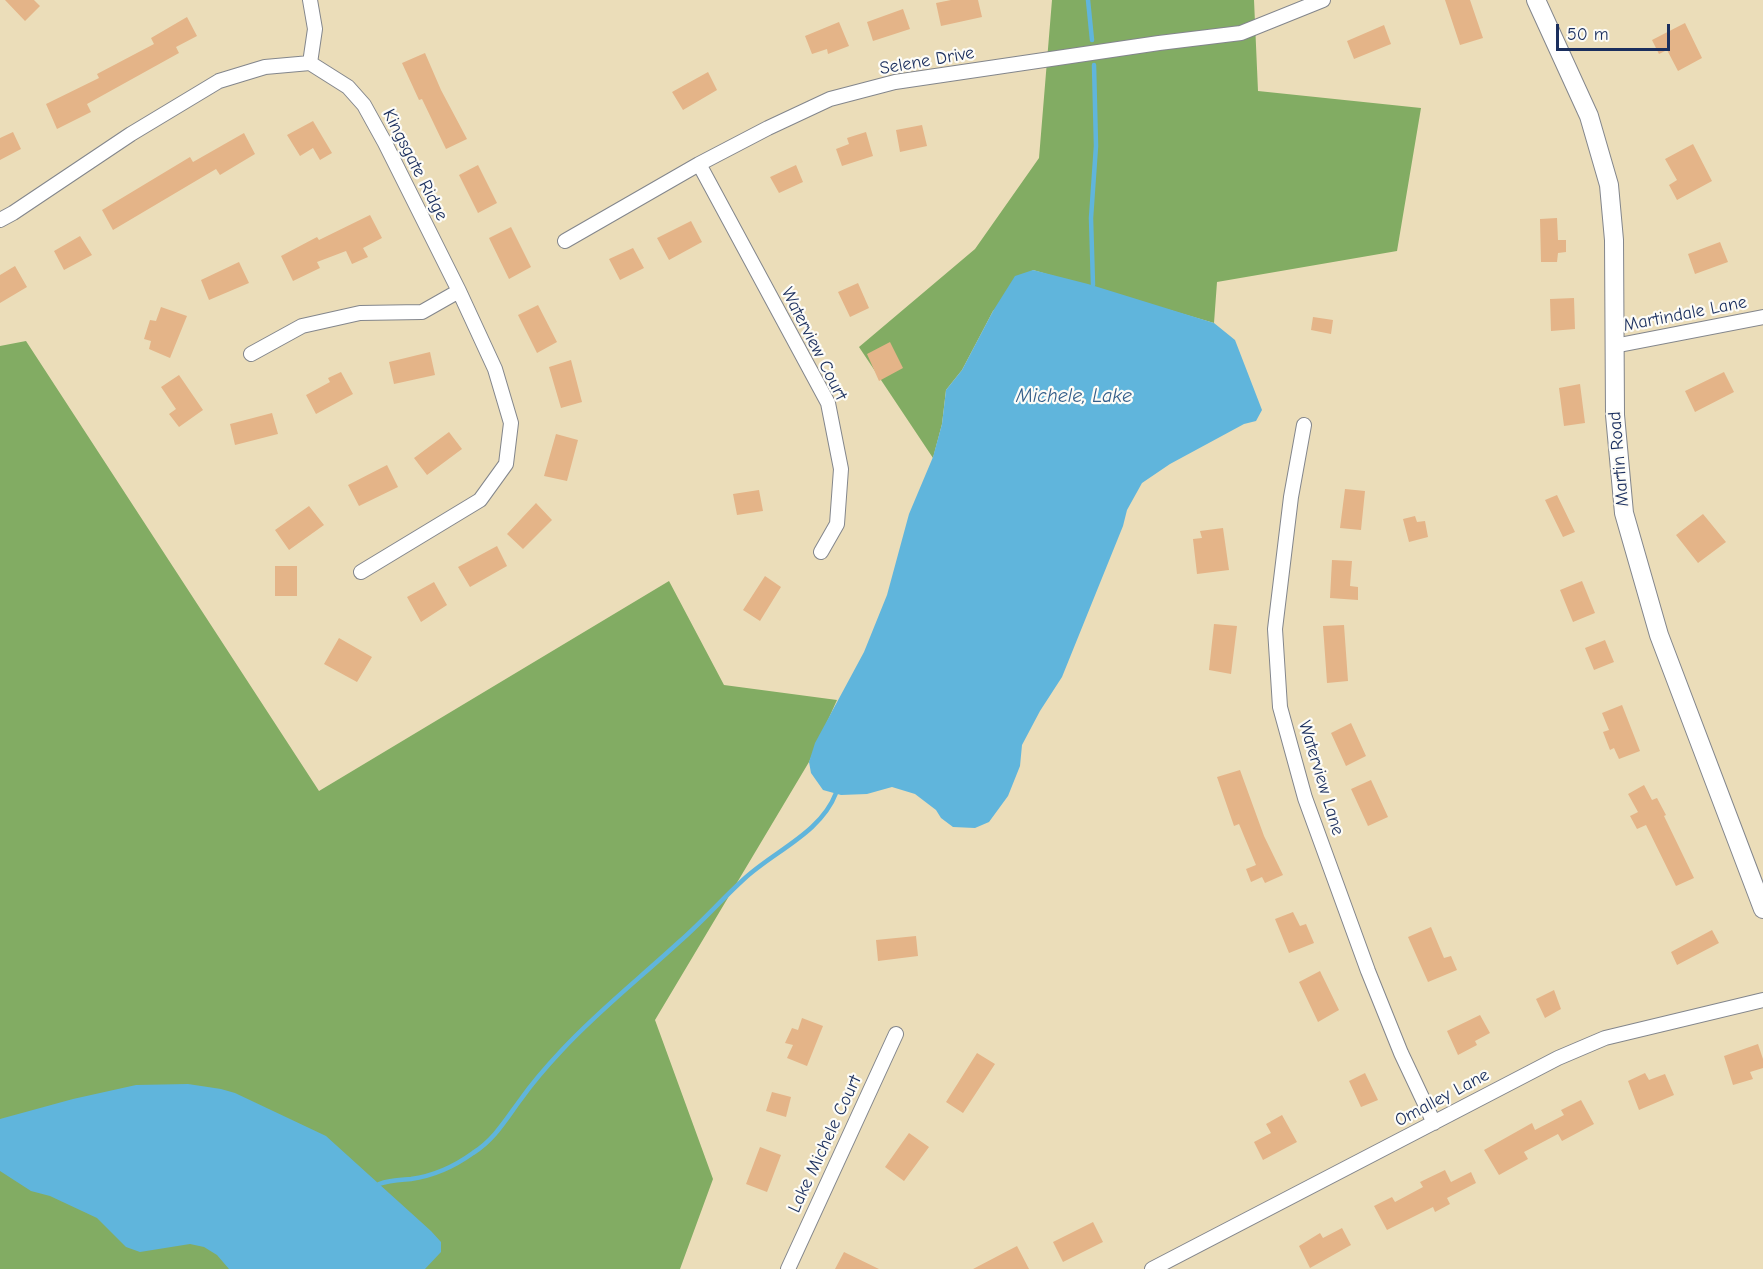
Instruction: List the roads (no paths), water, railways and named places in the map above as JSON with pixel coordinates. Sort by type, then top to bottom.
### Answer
[{"type":"street","points":[[0,220],[131,134],[219,81],[265,67],[309,63],[315,29],[310,0]]},
{"type":"street","name":"Selene Drive","points":[[565,241],[699,164],[830,99],[895,82],[1147,44],[1241,33],[1323,0]]},
{"type":"street","name":"Martin Road","points":[[1536,0],[1589,116],[1610,184],[1614,240],[1615,415],[1624,513],[1659,635],[1763,909]]},
{"type":"street","name":"Kingsgate Ridge","points":[[309,63],[348,87],[364,105],[459,291],[495,369],[511,423],[506,464],[480,500],[361,572]]},
{"type":"street","name":"Waterview Court","points":[[699,164],[828,403],[841,469],[837,524],[821,552]]},
{"type":"street","points":[[251,354],[302,326],[360,313],[422,312],[459,291]]},
{"type":"street","name":"Martindale Lane","points":[[1614,346],[1763,317]]},
{"type":"street","name":"Waterview Lane","points":[[1304,425],[1291,497],[1275,629],[1280,707],[1305,798],[1368,971],[1401,1053],[1434,1123]]},
{"type":"street","name":"Omalley Lane","points":[[1152,1269],[1558,1058],[1605,1038],[1763,1000]]},
{"type":"street","name":"Lake Michele Court","points":[[788,1269],[896,1034]]},
{"type":"water","name":"Michele, Lake","points":[[1033,270],[1088,284],[1214,323],[1235,340],[1262,410],[1256,421],[1244,424],[1170,464],[1142,483],[1127,510],[1123,526],[1062,677],[1022,745],[1020,766],[1008,796],[989,822],[975,828],[953,827],[915,794],[892,787],[867,794],[841,795],[823,790],[811,773],[809,762],[815,743],[864,652],[887,595],[909,514],[933,457],[942,424],[946,390],[962,370],[993,311],[1015,276]]},
{"type":"water","points":[[188,1084],[235,1093],[326,1136],[431,1231],[441,1242],[441,1252],[425,1269],[229,1269],[217,1255],[204,1247],[190,1244],[140,1252],[126,1247],[97,1218],[50,1196],[31,1191],[0,1171],[0,1119],[136,1085]]},
{"type":"waterway","points":[[1088,0],[1092,40]]},
{"type":"waterway","points":[[1093,285],[1091,218],[1096,146],[1094,65]]},
{"type":"waterway","points":[[379,1184],[436,1173],[459,1162],[481,1147],[500,1128],[540,1074],[576,1036],[744,879],[820,819],[836,793]]}]
